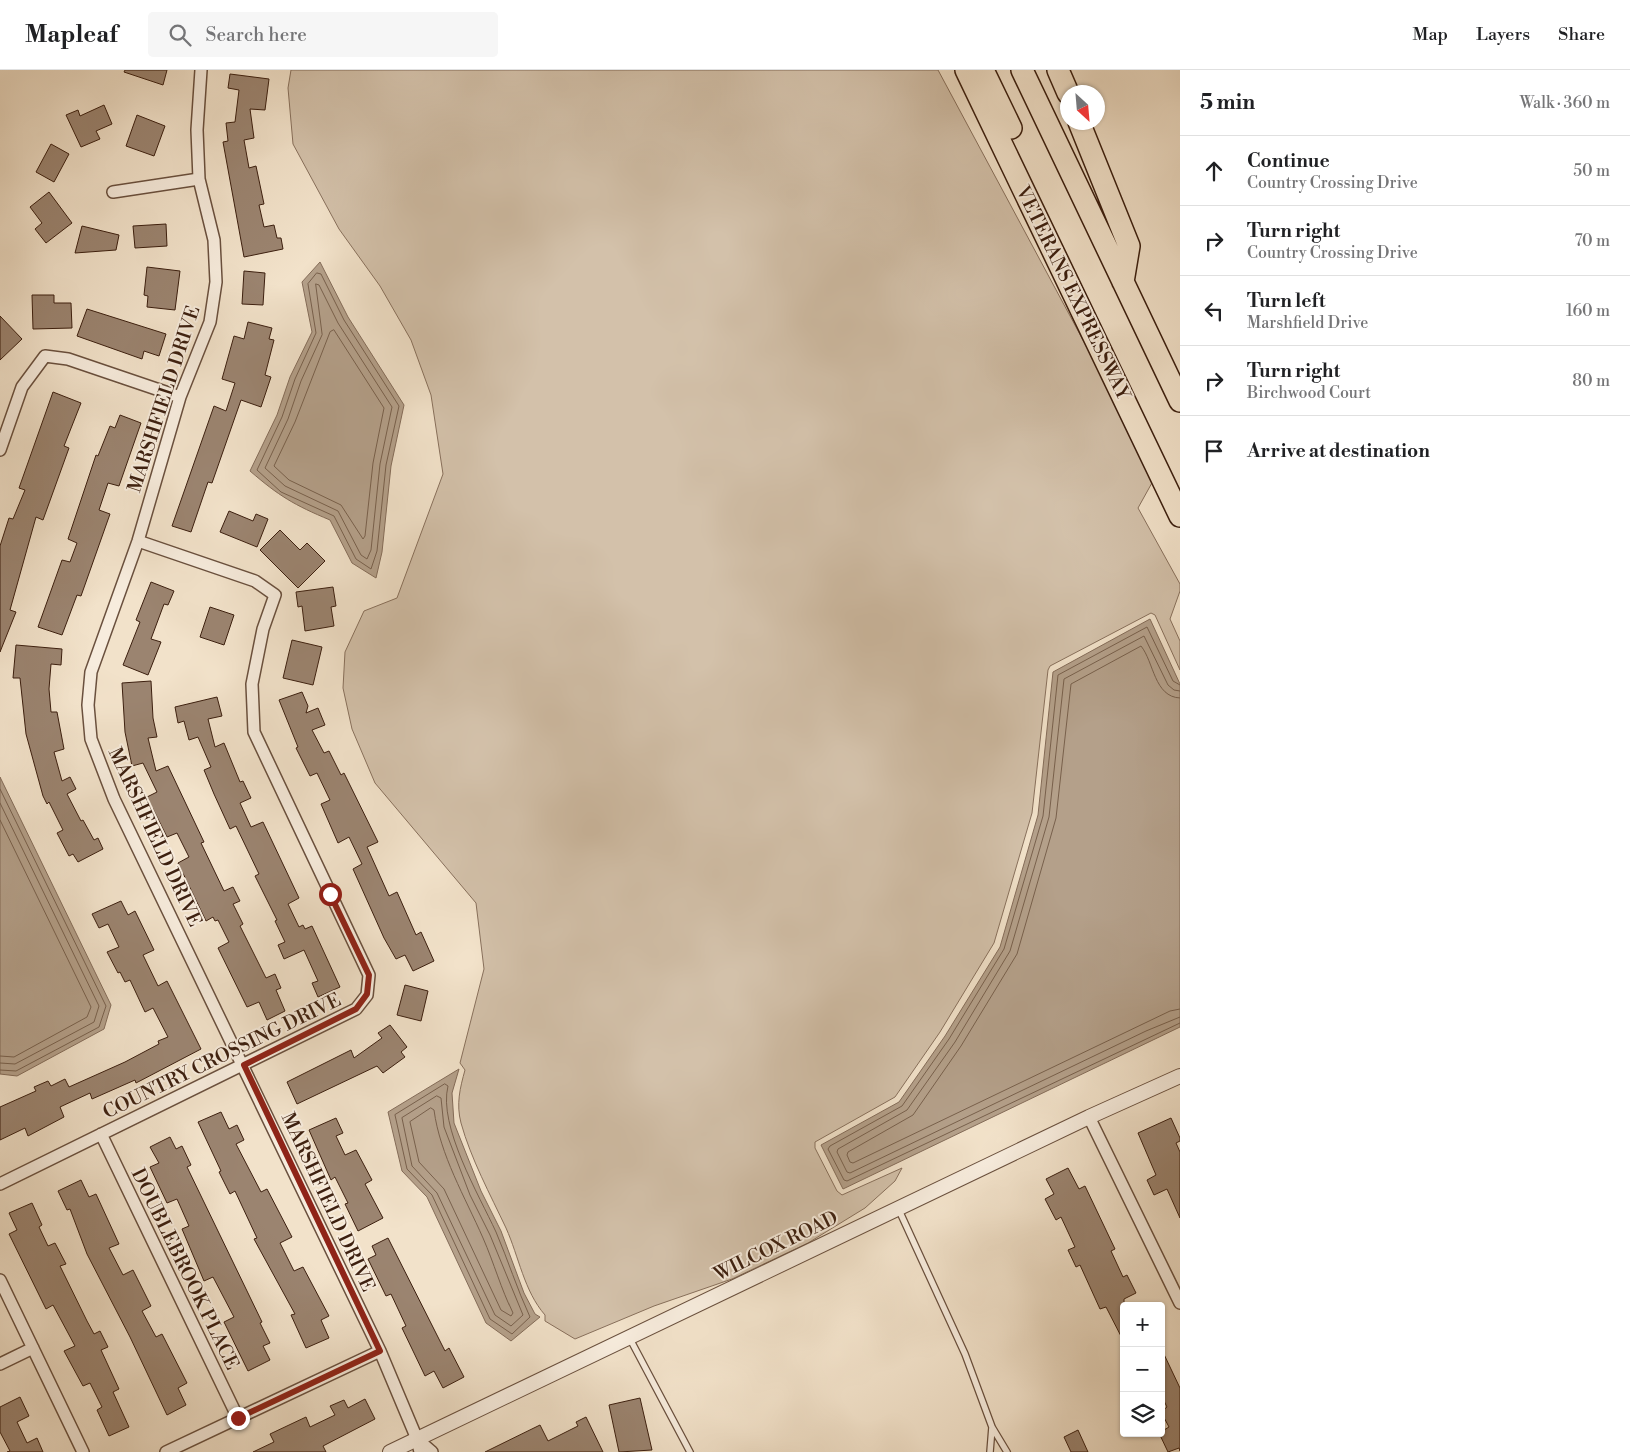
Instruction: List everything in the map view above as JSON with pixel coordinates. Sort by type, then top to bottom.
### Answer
[{"type":"highway","name":"VETERANS EXPRESSWAY","points":[[966,70],[1180,516]]},
{"type":"highway","points":[[983,70],[1180,482]]},
{"type":"highway","points":[[1022,70],[1180,400]]},
{"type":"highway","points":[[1058,70],[1065,85]]},
{"type":"highway","points":[[1082,130],[1129,246],[1123,282]]},
{"type":"street","name":"MARSHFIELD DRIVE","points":[[201,70],[196,130],[199,179],[214,240],[216,282],[210,322],[180,397],[138,541],[92,672],[88,705],[91,739],[114,798],[380,1351],[418,1445],[432,1452]]},
{"type":"street","points":[[113,192],[199,179]]},
{"type":"street","points":[[0,450],[22,387],[45,356],[68,359],[180,397]]},
{"type":"street","name":"COUNTRY CROSSING DRIVE","points":[[0,1184],[356,1009],[367,994],[369,975],[254,732],[252,684],[263,629],[275,595],[256,581],[138,541]]},
{"type":"street","name":"WILCOX ROAD","points":[[390,1452],[418,1445],[630,1337],[1089,1116],[1180,1076]]},
{"type":"street","points":[[1089,1116],[1180,1303]]},
{"type":"street","name":"DOUBLEBROOK PLACE","points":[[101,1134],[238,1418]]},
{"type":"street","points":[[0,1280],[83,1452]]},
{"type":"street","points":[[0,1364],[33,1348]]},
{"type":"street","points":[[166,1452],[380,1351]]},
{"type":"lane","points":[[898,1208],[965,1354],[992,1427],[1007,1452]]},
{"type":"lane","points":[[630,1337],[690,1452]]},
{"type":"lane","points":[[990,1452],[992,1427]]},
{"type":"shaded area","points":[[291,70],[938,70],[1127,422],[1153,481],[1138,508],[1180,584],[1180,591],[1170,619],[1180,641],[1180,670],[1155,615],[1151,613],[1050,666],[1032,813],[994,943],[940,1032],[895,1097],[815,1142],[815,1148],[837,1191],[842,1195],[902,1168],[895,1181],[865,1208],[808,1243],[732,1279],[654,1306],[575,1339],[545,1321],[545,1315],[527,1285],[511,1239],[475,1163],[461,1123],[459,1103],[465,1070],[460,1063],[484,969],[476,903],[375,783],[352,729],[343,688],[345,652],[364,611],[397,598],[443,474],[431,395],[411,340],[380,286],[339,229],[293,144],[288,88]]},
{"type":"water","points":[[320,262],[348,317],[404,405],[391,466],[382,552],[376,578],[352,563],[330,520],[306,510],[287,499],[250,471],[277,415],[290,377],[312,332],[302,282]]},
{"type":"water","points":[[1150,619],[1180,684],[1180,1027],[843,1189],[821,1145],[899,1102],[945,1036],[1000,947],[1038,815],[1053,672]]},
{"type":"water","points":[[0,777],[111,1005],[104,1029],[17,1076],[0,1074]]},
{"type":"water","points":[[459,1069],[452,1093],[454,1123],[481,1191],[501,1231],[524,1293],[535,1314],[540,1317],[511,1341],[486,1323],[427,1197],[402,1171],[388,1112]]},
{"type":"building","points":[[125,70],[167,70],[163,85],[124,72]]},
{"type":"building","points":[[230,74],[269,79],[265,110],[250,109],[254,138],[244,140],[249,168],[256,166],[264,204],[259,205],[264,227],[274,225],[277,238],[281,238],[283,249],[244,257],[223,142],[228,141],[226,123],[235,122],[239,90],[228,88]]},
{"type":"building","points":[[104,105],[112,124],[96,131],[100,139],[81,147],[66,115],[78,110],[80,116]]},
{"type":"building","points":[[137,115],[165,126],[154,156],[126,146]]},
{"type":"building","points":[[51,144],[69,154],[54,182],[36,172]]},
{"type":"building","points":[[49,192],[72,223],[46,243],[35,229],[42,223],[30,207]]},
{"type":"building","points":[[166,224],[167,246],[135,248],[133,226]]},
{"type":"building","points":[[82,226],[119,235],[116,250],[75,253]]},
{"type":"building","points":[[147,267],[180,271],[175,310],[147,307],[148,296],[144,295]]},
{"type":"building","points":[[244,271],[265,273],[263,305],[242,304]]},
{"type":"building","points":[[32,295],[54,295],[54,303],[71,303],[72,328],[33,329]]},
{"type":"building","points":[[87,309],[166,334],[159,356],[144,351],[142,359],[77,336]]},
{"type":"building","points":[[0,316],[22,339],[0,360]]},
{"type":"building","points":[[248,322],[272,328],[269,339],[274,340],[265,375],[271,377],[261,407],[241,400],[212,483],[208,482],[191,532],[172,526],[214,406],[226,411],[235,383],[222,379],[234,336],[244,339]]},
{"type":"building","points":[[53,392],[81,403],[64,446],[69,448],[43,520],[36,517],[10,610],[16,612],[0,652],[0,546],[9,518],[13,519],[25,490],[19,488]]},
{"type":"building","points":[[120,415],[141,423],[119,486],[108,483],[99,510],[110,514],[81,596],[77,595],[62,635],[38,627],[62,560],[70,562],[77,543],[68,539],[96,455],[98,456],[110,426],[115,428]]},
{"type":"building","points":[[229,511],[253,521],[256,514],[268,519],[257,547],[220,532]]},
{"type":"building","points":[[280,530],[300,550],[307,543],[325,561],[298,588],[260,550]]},
{"type":"building","points":[[151,582],[174,591],[168,605],[164,604],[151,639],[161,642],[148,675],[123,665],[140,622],[136,620]]},
{"type":"building","points":[[333,587],[336,606],[331,607],[334,626],[305,631],[302,606],[298,607],[296,592]]},
{"type":"building","points":[[210,607],[234,615],[224,645],[200,637]]},
{"type":"building","points":[[292,640],[322,647],[313,685],[283,678]]},
{"type":"building","points":[[16,645],[62,649],[61,665],[51,664],[49,689],[51,712],[57,712],[64,749],[54,752],[62,781],[70,777],[76,789],[67,794],[81,821],[83,820],[94,840],[98,838],[103,849],[78,862],[73,854],[69,856],[57,833],[63,830],[49,802],[47,804],[43,796],[26,734],[20,678],[13,678]]},
{"type":"building","points":[[151,681],[153,718],[157,737],[148,738],[156,771],[168,766],[204,842],[201,843],[224,891],[233,887],[240,901],[233,904],[243,924],[240,926],[266,978],[275,974],[281,988],[276,990],[285,1011],[267,1020],[259,1002],[247,1007],[218,948],[229,942],[218,920],[215,921],[213,917],[206,921],[178,863],[189,857],[177,833],[167,837],[147,797],[157,792],[143,763],[132,766],[125,732],[122,683]]},
{"type":"building","points":[[302,692],[308,706],[306,713],[318,708],[325,725],[312,730],[324,753],[329,751],[341,775],[344,773],[378,842],[367,847],[389,896],[397,892],[416,935],[421,932],[434,961],[413,971],[405,955],[396,959],[384,938],[353,869],[362,864],[349,837],[338,843],[321,804],[330,800],[317,773],[310,776],[296,748],[298,747],[279,700]]},
{"type":"building","points":[[217,697],[222,716],[208,719],[215,747],[224,743],[240,782],[243,781],[251,798],[240,803],[251,827],[263,822],[299,898],[288,904],[299,927],[303,925],[305,929],[312,926],[340,987],[318,997],[312,983],[318,981],[304,950],[284,959],[278,945],[285,942],[275,921],[277,920],[255,876],[259,874],[236,826],[230,829],[214,794],[204,770],[211,767],[198,737],[189,740],[184,721],[178,723],[175,707]]},
{"type":"building","points":[[121,901],[128,915],[135,911],[154,950],[143,955],[158,986],[167,981],[201,1049],[136,1083],[135,1080],[92,1099],[90,1093],[60,1107],[64,1117],[28,1136],[25,1128],[0,1140],[0,1107],[36,1091],[34,1087],[48,1081],[51,1086],[65,1079],[69,1087],[125,1062],[159,1044],[158,1041],[168,1037],[153,1008],[145,1012],[130,980],[125,982],[120,972],[118,973],[107,952],[119,947],[108,924],[99,928],[92,914]]},
{"type":"building","points":[[405,985],[428,991],[421,1021],[397,1015]]},
{"type":"building","points":[[390,1025],[407,1047],[401,1052],[405,1057],[383,1073],[377,1066],[297,1104],[287,1082],[351,1050],[354,1058],[382,1038],[378,1033]]},
{"type":"building","points":[[221,1112],[229,1129],[237,1125],[244,1140],[236,1144],[261,1192],[267,1189],[292,1237],[280,1243],[294,1271],[303,1267],[329,1316],[321,1320],[329,1338],[306,1348],[291,1315],[295,1314],[254,1239],[257,1238],[235,1191],[230,1194],[198,1122]]},
{"type":"building","points":[[336,1118],[343,1133],[336,1136],[345,1155],[356,1150],[372,1180],[365,1184],[383,1218],[358,1231],[345,1204],[348,1203],[335,1177],[331,1180],[309,1130]]},
{"type":"building","points":[[1171,1118],[1180,1138],[1180,1141],[1176,1143],[1180,1152],[1180,1218],[1167,1189],[1154,1195],[1147,1180],[1156,1175],[1138,1133]]},
{"type":"building","points":[[170,1137],[176,1149],[182,1146],[191,1165],[187,1167],[262,1322],[260,1323],[270,1343],[263,1346],[270,1360],[248,1371],[224,1322],[234,1317],[213,1277],[204,1281],[182,1229],[189,1226],[177,1199],[167,1203],[150,1167],[159,1163],[150,1147]]},
{"type":"building","points":[[1068,1168],[1079,1189],[1085,1186],[1115,1249],[1111,1251],[1123,1277],[1127,1275],[1136,1293],[1124,1299],[1124,1302],[1120,1302],[1120,1334],[1106,1307],[1100,1309],[1080,1265],[1076,1267],[1068,1250],[1075,1247],[1061,1217],[1056,1220],[1045,1199],[1054,1194],[1046,1179]]},
{"type":"building","points":[[81,1180],[89,1197],[96,1194],[119,1244],[109,1248],[123,1275],[133,1270],[151,1306],[142,1311],[156,1337],[162,1334],[187,1383],[178,1388],[186,1405],[167,1415],[130,1337],[87,1254],[70,1209],[67,1210],[58,1191]]},
{"type":"building","points":[[32,1203],[42,1225],[39,1227],[48,1246],[55,1243],[66,1264],[60,1266],[87,1321],[94,1334],[100,1331],[108,1347],[101,1350],[119,1389],[113,1392],[129,1427],[109,1436],[97,1410],[102,1407],[90,1383],[83,1386],[64,1351],[75,1346],[53,1305],[46,1309],[9,1234],[17,1230],[9,1213]]},
{"type":"building","points":[[388,1238],[445,1351],[449,1348],[464,1377],[443,1388],[434,1371],[425,1376],[402,1328],[406,1326],[391,1294],[386,1296],[368,1259],[376,1255],[372,1246]]},
{"type":"building","points":[[1165,1356],[1180,1388],[1180,1451],[1179,1448],[1168,1452],[1161,1437],[1165,1437],[1165,1429],[1169,1427],[1165,1420],[1165,1409],[1167,1407],[1165,1403]]},
{"type":"building","points":[[20,1397],[29,1416],[17,1422],[27,1443],[37,1438],[43,1452],[7,1452],[10,1451],[0,1432],[0,1407]]},
{"type":"building","points":[[640,1398],[652,1450],[619,1452],[609,1405]]},
{"type":"building","points":[[365,1399],[375,1419],[323,1446],[326,1452],[253,1452],[274,1442],[270,1434],[306,1417],[310,1427],[335,1415],[330,1406],[344,1400],[348,1408]]},
{"type":"building","points":[[586,1417],[603,1452],[485,1452],[540,1425],[548,1441],[578,1426],[576,1422]]},
{"type":"building","points":[[1078,1430],[1088,1452],[1071,1452],[1064,1437]]},
{"type":"route","points":[[238,1418],[380,1351],[244,1065],[356,1009],[367,994],[369,975],[330,894]]}]
